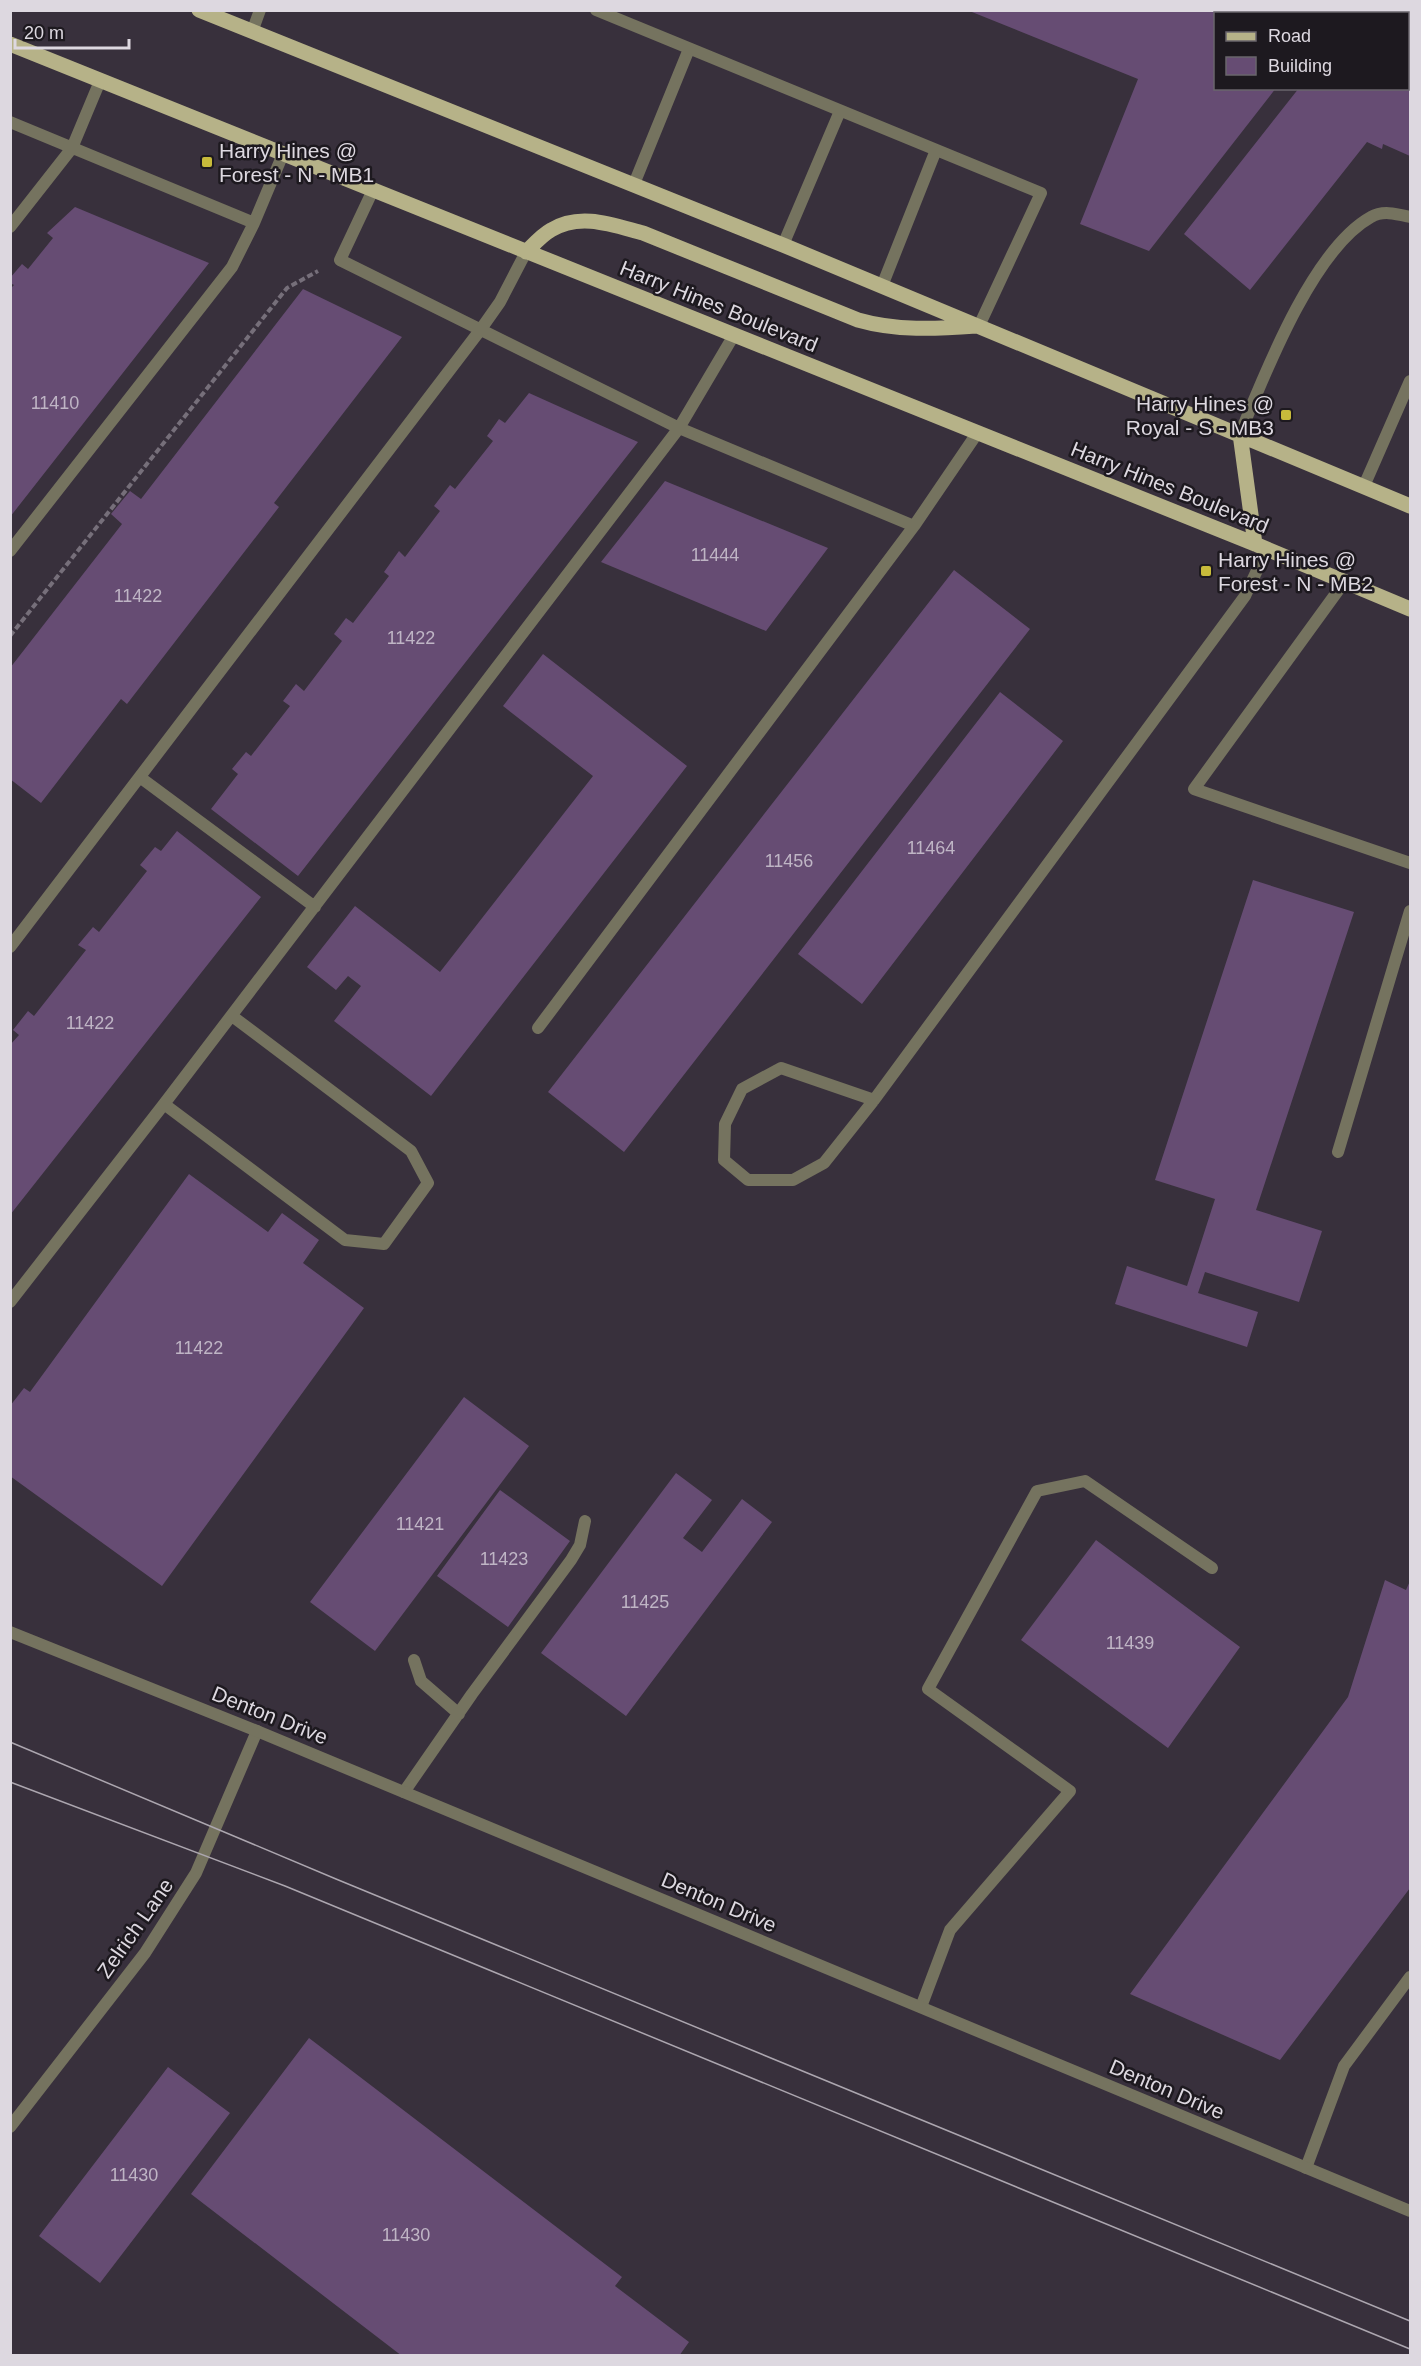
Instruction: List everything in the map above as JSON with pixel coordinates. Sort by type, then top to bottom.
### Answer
[{"type":"main road","points":[[199,10],[783,245],[1410,506]]},
{"type":"main road","name":"Harry Hines Boulevard","points":[[10,44],[1261,546],[1410,609]]},
{"type":"main road","points":[[526,252],[550,230],[568,222],[581,220],[606,223],[643,233],[858,320],[876,325],[927,329],[979,326]]},
{"type":"main road","points":[[1240,434],[1261,546]]},
{"type":"street","points":[[252,32],[260,10]]},
{"type":"street","points":[[596,10],[1041,193],[979,326]]},
{"type":"street","points":[[634,184],[689,49]]},
{"type":"street","points":[[10,227],[72,148],[100,81]]},
{"type":"street","points":[[783,245],[840,111]]},
{"type":"street","points":[[10,122],[254,223]]},
{"type":"street","points":[[882,286],[936,150]]},
{"type":"street","points":[[10,551],[232,267],[254,223],[283,154]]},
{"type":"street","points":[[373,190],[340,260],[679,428],[914,526]]},
{"type":"street","points":[[1240,434],[1282,335],[1330,254],[1356,227],[1372,216],[1391,212],[1410,217]]},
{"type":"street","points":[[10,947],[481,329],[500,302],[526,252]]},
{"type":"street","points":[[10,1302],[232,1016],[679,428],[734,335]]},
{"type":"street","points":[[1364,486],[1410,381]]},
{"type":"street","points":[[538,1028],[914,526],[978,432]]},
{"type":"street","points":[[874,1100],[781,1068],[742,1089],[725,1124],[724,1160],[748,1180],[793,1180],[824,1163],[874,1100],[1245,596],[1261,546]]},
{"type":"street","points":[[1345,581],[1194,789],[1410,863]]},
{"type":"street","points":[[141,778],[315,907]]},
{"type":"street","points":[[1338,1152],[1410,911]]},
{"type":"street","points":[[164,1104],[345,1240],[384,1244],[428,1184],[411,1152],[232,1016]]},
{"type":"street","points":[[921,2007],[950,1930],[1071,1791],[928,1689],[1037,1491],[1085,1481],[1212,1568]]},
{"type":"street","points":[[404,1792],[571,1560],[580,1545],[585,1521]]},
{"type":"street","name":"Denton Drive","points":[[10,1632],[257,1731],[1410,2211]]},
{"type":"street","points":[[414,1660],[421,1681],[459,1714]]},
{"type":"street","name":"Zelrich Lane","points":[[10,2127],[145,1953],[196,1873],[257,1731]]},
{"type":"street","points":[[1306,2168],[1344,2066],[1410,1977]]},
{"type":"path","points":[[10,636],[287,288],[340,260]]},
{"type":"building","points":[[967,10],[1337,10],[1336,12],[1214,12],[1214,90],[1274,90],[1149,251],[1080,224],[1138,79]]},
{"type":"building","points":[[1410,24],[1410,156],[1383,144],[1382,149],[1367,142],[1250,290],[1184,234],[1297,90],[1409,90]]},
{"type":"building","points":[[75,207],[209,263],[10,517],[10,289],[14,285],[10,283],[10,278],[22,264],[28,269],[53,238],[47,233]]},
{"type":"building","points":[[303,289],[402,337],[274,503],[279,507],[127,704],[121,699],[41,803],[10,779],[10,668],[122,524],[111,514],[130,491],[141,499]]},
{"type":"building","points":[[529,393],[638,442],[298,876],[211,809],[238,774],[232,769],[246,752],[251,756],[290,706],[283,701],[296,684],[304,691],[342,641],[334,634],[346,618],[353,623],[389,576],[384,572],[399,551],[405,557],[440,511],[434,506],[450,485],[455,489],[493,441],[487,436],[499,419],[505,423]]},
{"type":"building","points":[[665,481],[828,548],[766,631],[601,562]]},
{"type":"building","points":[[954,570],[1030,629],[624,1152],[548,1092]]},
{"type":"building","points":[[543,654],[687,766],[431,1096],[334,1021],[361,986],[348,976],[336,990],[307,967],[355,906],[440,972],[593,776],[503,706]]},
{"type":"building","points":[[1000,692],[1063,741],[862,1004],[798,954]]},
{"type":"building","points":[[177,831],[261,897],[10,1215],[10,1045],[19,1035],[13,1030],[28,1011],[34,1016],[86,950],[78,945],[93,927],[99,932],[147,871],[140,865],[155,847],[161,851]]},
{"type":"building","points":[[1253,880],[1354,912],[1256,1210],[1322,1231],[1299,1302],[1205,1272],[1198,1293],[1258,1312],[1247,1347],[1115,1304],[1127,1266],[1187,1286],[1215,1199],[1155,1180]]},
{"type":"building","points":[[189,1174],[268,1232],[282,1213],[319,1240],[303,1263],[364,1308],[162,1586],[10,1476],[10,1406],[24,1388],[30,1392]]},
{"type":"building","points":[[464,1397],[529,1446],[375,1651],[310,1602]]},
{"type":"building","points":[[676,1473],[712,1500],[683,1538],[702,1552],[742,1499],[772,1522],[626,1716],[541,1653]]},
{"type":"building","points":[[500,1490],[570,1541],[508,1627],[437,1576]]},
{"type":"building","points":[[1096,1540],[1240,1647],[1168,1748],[1021,1640]]},
{"type":"building","points":[[1385,1580],[1406,1590],[1410,1581],[1410,1888],[1280,2060],[1130,1994],[1348,1697]]},
{"type":"building","points":[[309,2038],[622,2277],[615,2286],[689,2342],[679,2356],[402,2356],[191,2194]]},
{"type":"building","points":[[168,2067],[230,2113],[100,2283],[39,2236]]},
{"type":"tram line","points":[[10,1742],[336,1879],[1410,2321]]},
{"type":"tram line","points":[[10,1782],[285,1886],[1410,2349]]},
{"type":"place","name":"Harry Hines @ Forest - N - MB1","points":[[207,162]]},
{"type":"place","name":"Harry Hines @ Royal - S - MB3","points":[[1286,415]]},
{"type":"place","name":"Harry Hines @ Forest - N - MB2","points":[[1206,571]]}]
